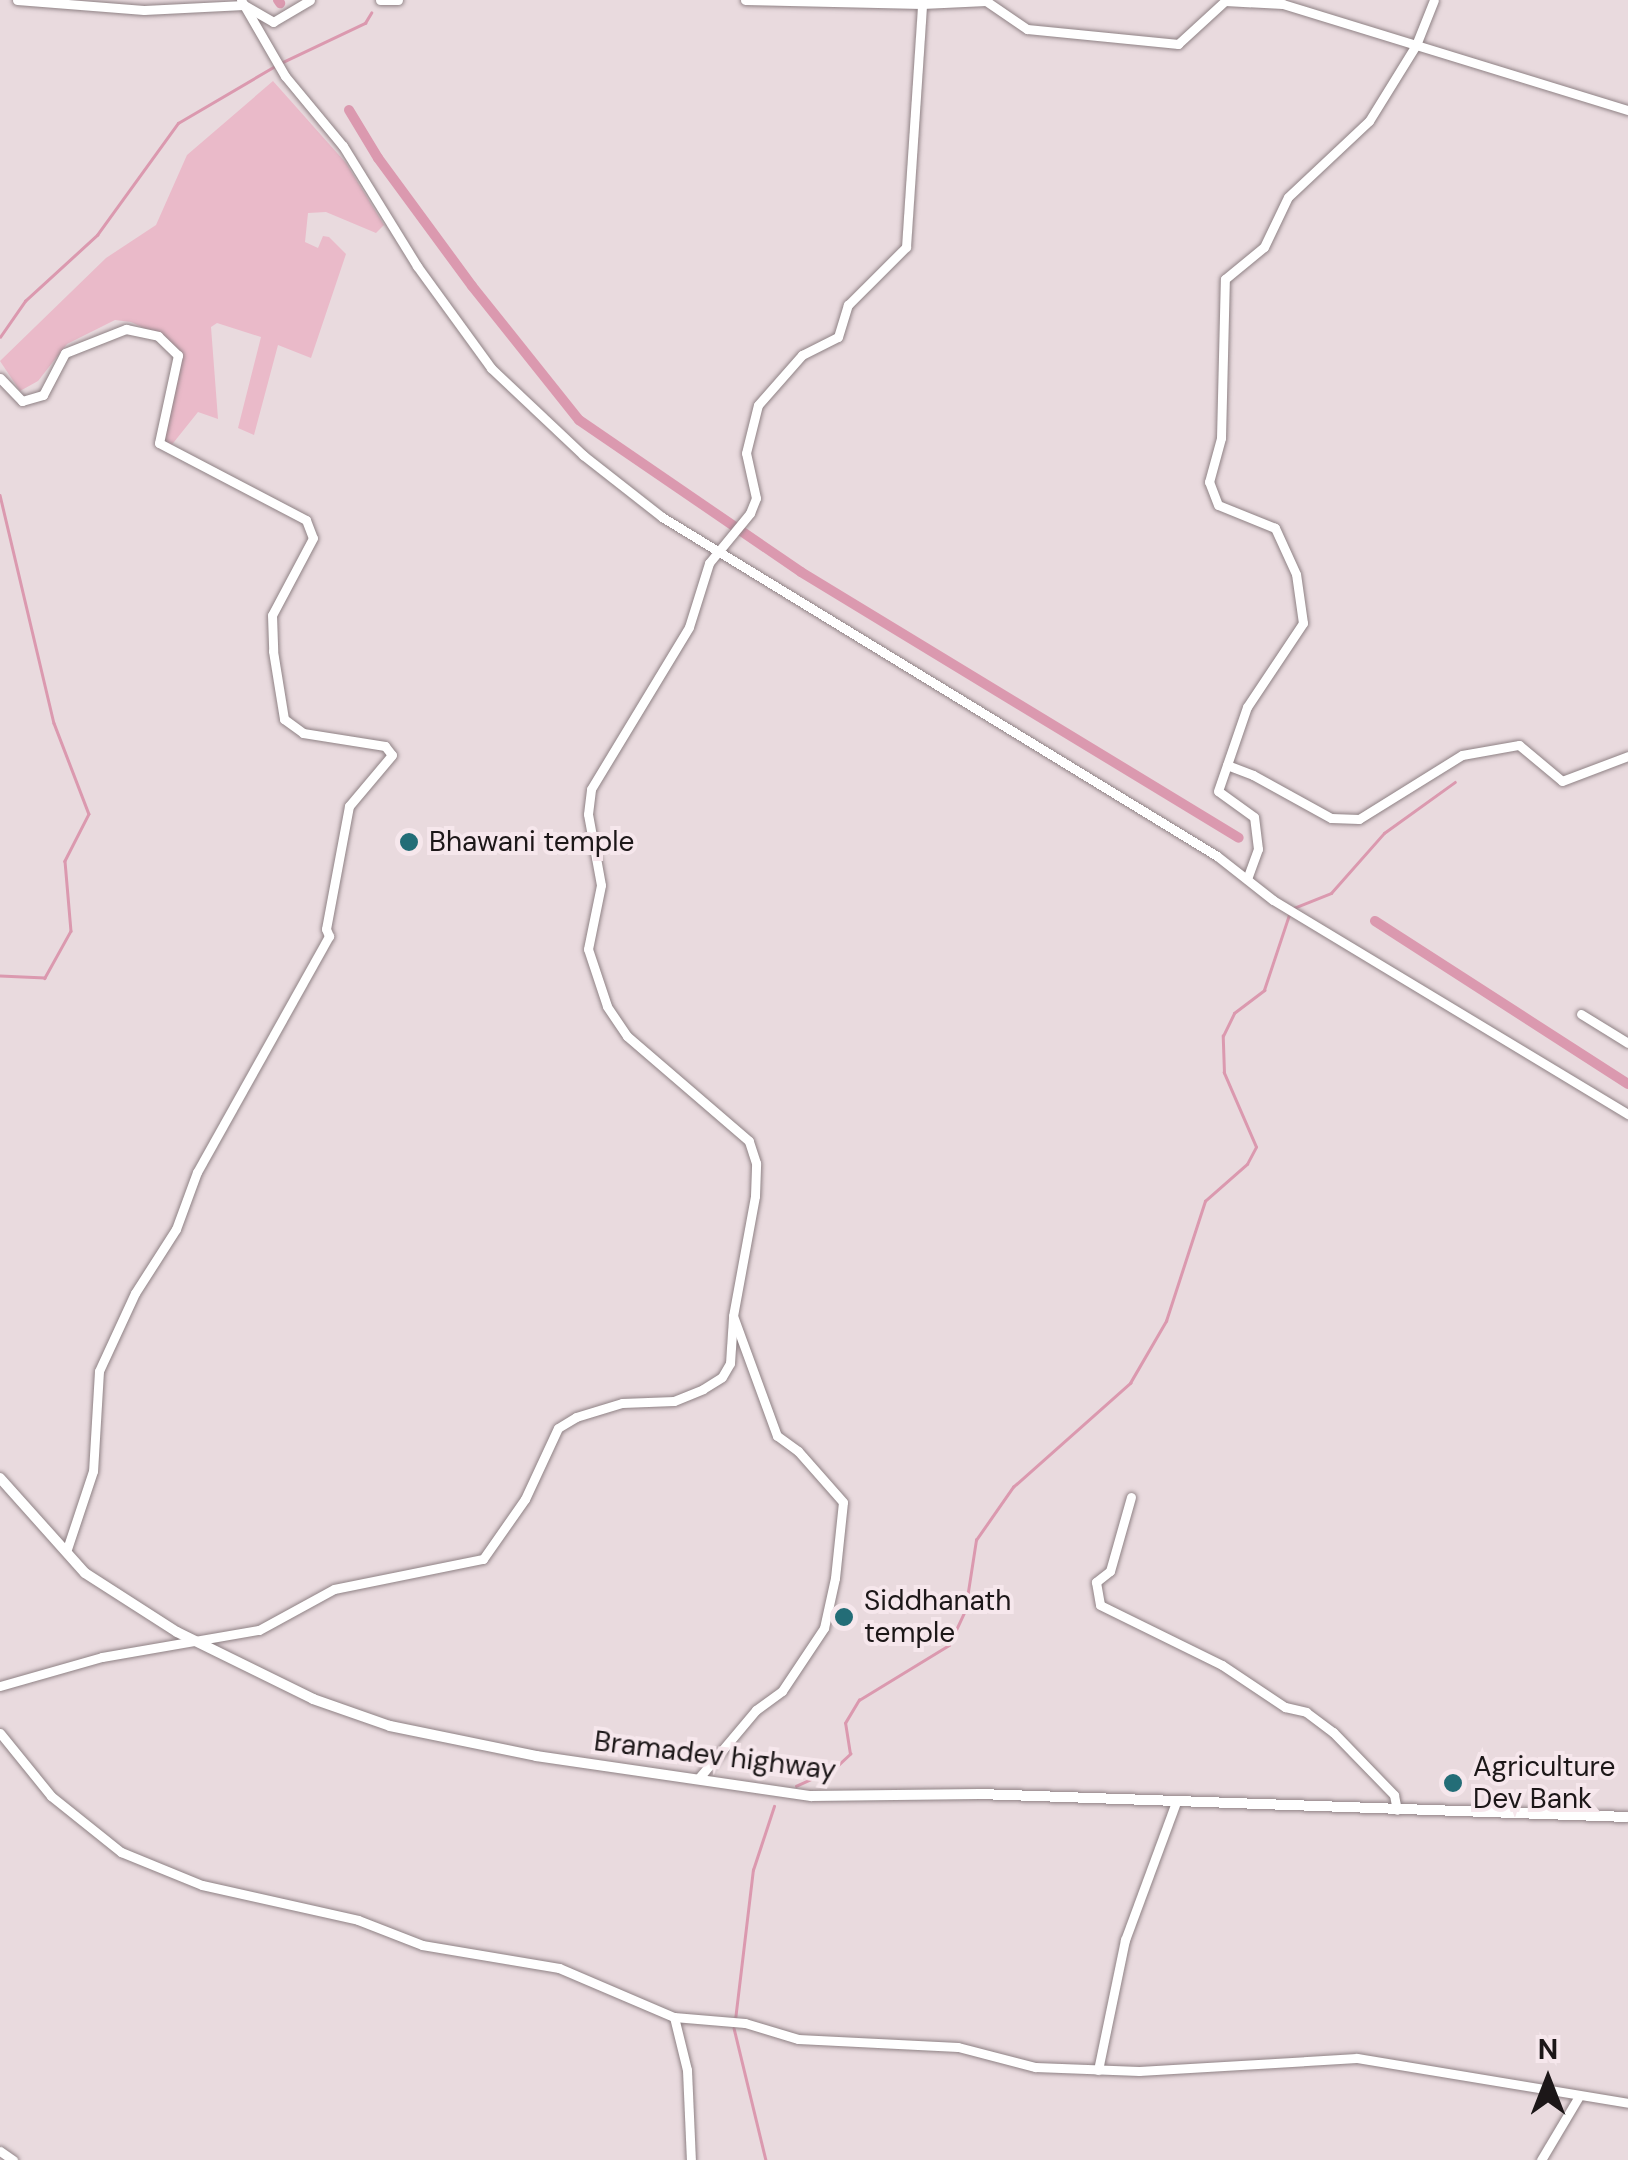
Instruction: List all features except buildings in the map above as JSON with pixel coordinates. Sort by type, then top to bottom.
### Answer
[{"type":"street","points":[[17,0],[144,10],[243,2],[273,22],[310,0]]},
{"type":"street","points":[[380,0],[398,0]]},
{"type":"street","points":[[746,0],[922,4],[986,1],[1027,28],[1178,44],[1224,2],[1284,4],[1628,110]]},
{"type":"street","points":[[1246,880],[1258,848],[1254,817],[1218,791],[1248,707],[1303,623],[1296,574],[1275,528],[1218,505],[1208,482],[1221,438],[1225,279],[1264,247],[1288,197],[1368,121],[1416,45],[1434,0]]},
{"type":"street","points":[[243,2],[285,76],[343,146],[416,266],[491,368],[582,455],[662,517],[1217,856],[1246,880],[1628,1114]]},
{"type":"street","points":[[0,1686],[54,1668],[190,1639],[259,1630],[334,1589],[484,1559],[525,1499],[558,1428],[576,1417],[622,1403],[674,1401],[713,1383],[730,1362],[733,1316],[755,1196],[756,1163],[750,1142],[627,1036],[607,1006],[588,950],[601,885],[588,814],[591,790],[689,628],[702,579],[750,513],[756,498],[746,453],[758,405],[802,356],[838,337],[848,305],[906,247],[922,4]]},
{"type":"street","points":[[0,378],[22,401],[42,395],[66,353],[126,329],[158,336],[178,355],[159,443],[306,520],[313,538],[272,616],[272,650],[284,719],[303,733],[385,746],[392,755],[349,806],[326,929],[329,936],[197,1172],[176,1229],[135,1293],[99,1371],[93,1471],[66,1552]]},
{"type":"street","points":[[1226,766],[1254,775],[1331,818],[1359,819],[1462,755],[1519,745],[1562,781],[1628,756]]},
{"type":"street","points":[[1581,1014],[1628,1042]]},
{"type":"street","points":[[698,1779],[756,1710],[782,1691],[824,1628],[836,1578],[843,1502],[798,1451],[778,1436],[733,1316]]},
{"type":"street","name":"Bramadev highway","points":[[0,1478],[85,1573],[190,1639],[312,1699],[390,1726],[536,1756],[812,1796],[979,1794],[1628,1818]]},
{"type":"street","points":[[1131,1496],[1110,1571],[1096,1582],[1100,1606],[1222,1665],[1284,1707],[1306,1712],[1333,1732],[1394,1795],[1397,1810]]},
{"type":"street","points":[[0,1732],[51,1796],[121,1852],[202,1885],[358,1920],[422,1946],[559,1968],[674,2017],[744,2023],[798,2039],[958,2046],[1035,2067],[1098,2070],[1357,2058],[1578,2098],[1628,2103]]},
{"type":"street","points":[[1098,2070],[1125,1940],[1176,1802]]},
{"type":"street","points":[[674,2017],[688,2070],[691,2160]]},
{"type":"street","points":[[1541,2160],[1578,2098]]},
{"type":"street","points":[[0,2151],[12,2160]]},
{"type":"shaded area","points":[[273,81],[346,163],[384,225],[376,233],[326,212],[308,213],[305,242],[318,248],[323,236],[329,237],[346,254],[311,358],[278,345],[254,435],[238,428],[261,337],[217,323],[211,327],[218,419],[198,412],[170,447],[162,441],[181,355],[161,336],[131,322],[115,320],[67,344],[38,381],[20,391],[0,361],[106,258],[156,225],[187,155]]},
{"type":"waterway","points":[[283,62],[365,23],[371,13]]},
{"type":"waterway","points":[[0,337],[25,301],[97,235],[178,123],[275,66]]},
{"type":"waterway","points":[[349,110],[378,158],[472,286],[579,420],[801,572],[1239,838]]},
{"type":"waterway","points":[[0,495],[54,723],[89,814],[65,861],[71,931],[45,978],[0,976]]},
{"type":"waterway","points":[[1294,908],[1331,893],[1384,833],[1455,782]]},
{"type":"waterway","points":[[796,1786],[835,1768],[850,1754],[845,1723],[859,1700],[949,1645],[965,1611],[976,1540],[1013,1487],[1130,1383],[1166,1321],[1205,1201],[1247,1164],[1256,1147],[1224,1073],[1223,1036],[1234,1013],[1264,990],[1289,915]]},
{"type":"waterway","points":[[1375,921],[1628,1084]]},
{"type":"waterway","points":[[735,2020],[753,1870],[774,1806]]},
{"type":"waterway","points":[[734,2028],[766,2160]]},
{"type":"place","name":"Bhawani temple","points":[[409,842]]},
{"type":"place","name":"Siddhanath temple","points":[[844,1617]]},
{"type":"place","name":"Agriculture Dev Bank","points":[[1453,1783]]}]
